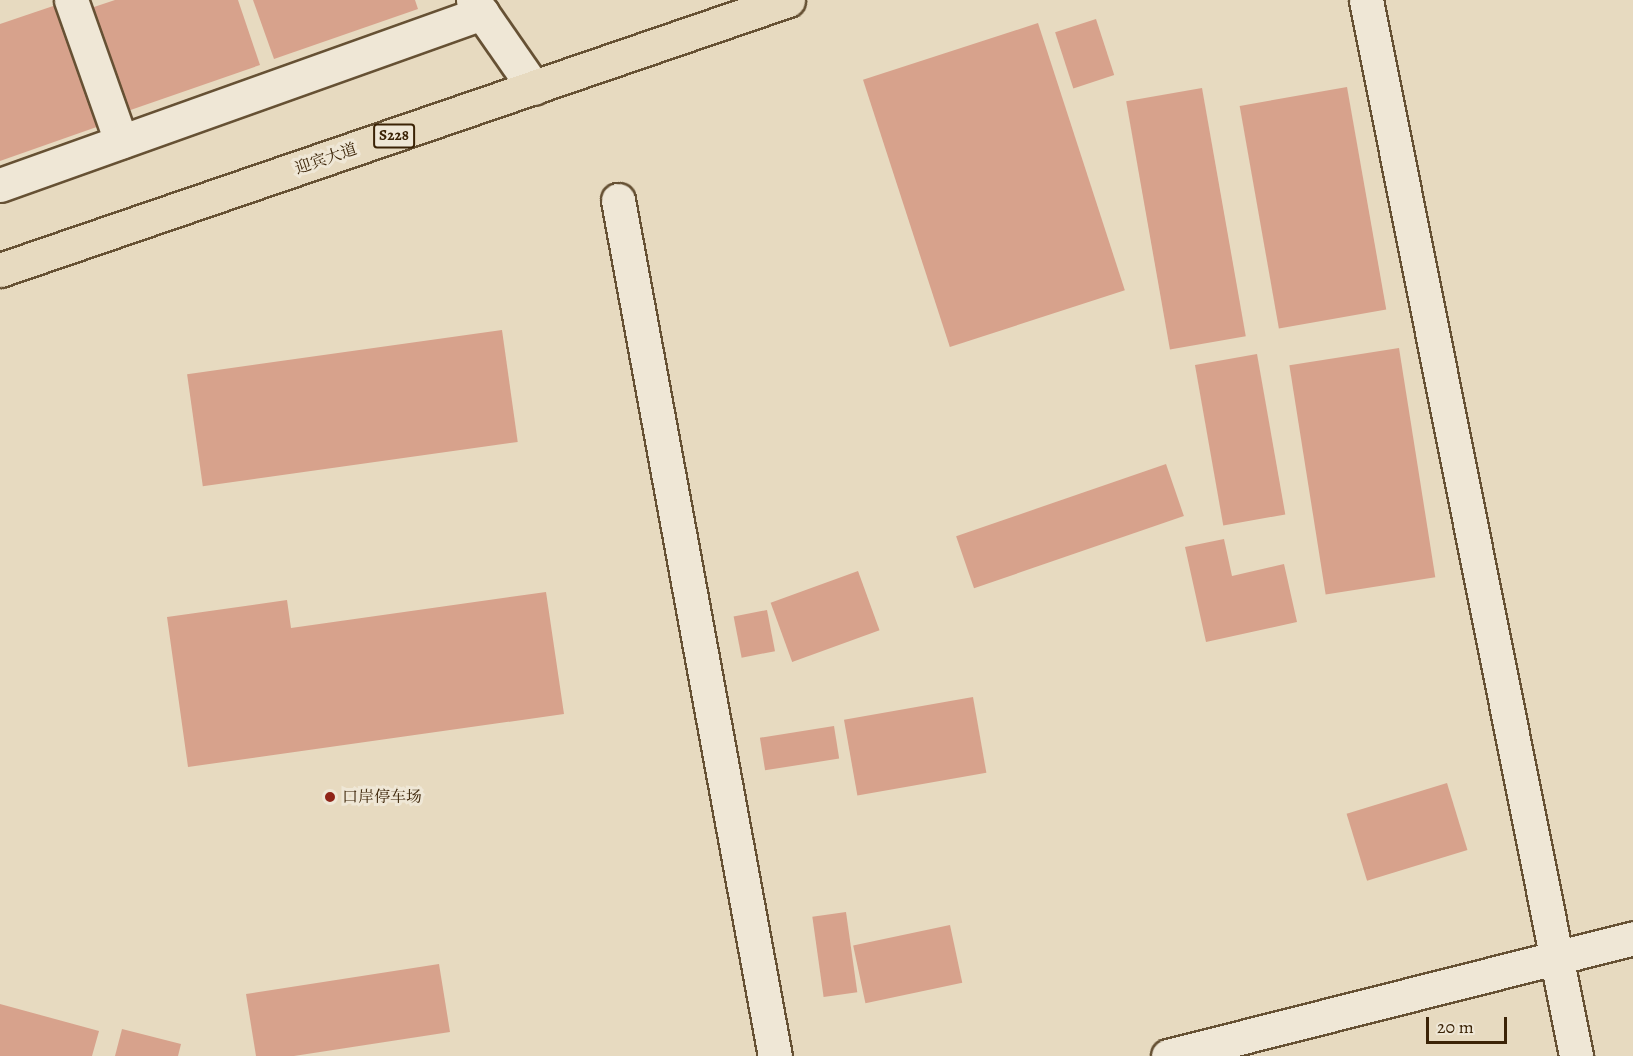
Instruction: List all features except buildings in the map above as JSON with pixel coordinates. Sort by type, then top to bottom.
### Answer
[{"type":"main road","name":"迎宾大道","points":[[0,270],[788,0]]},
{"type":"street","points":[[71,0],[122,141]]},
{"type":"street","points":[[1366,0],[1576,1056]]},
{"type":"street","points":[[0,185],[477,6],[534,88]]},
{"type":"street","points":[[618,200],[775,1056]]},
{"type":"street","points":[[1168,1056],[1633,938]]},
{"type":"place","name":"口岸停车场","points":[[330,797]]}]
